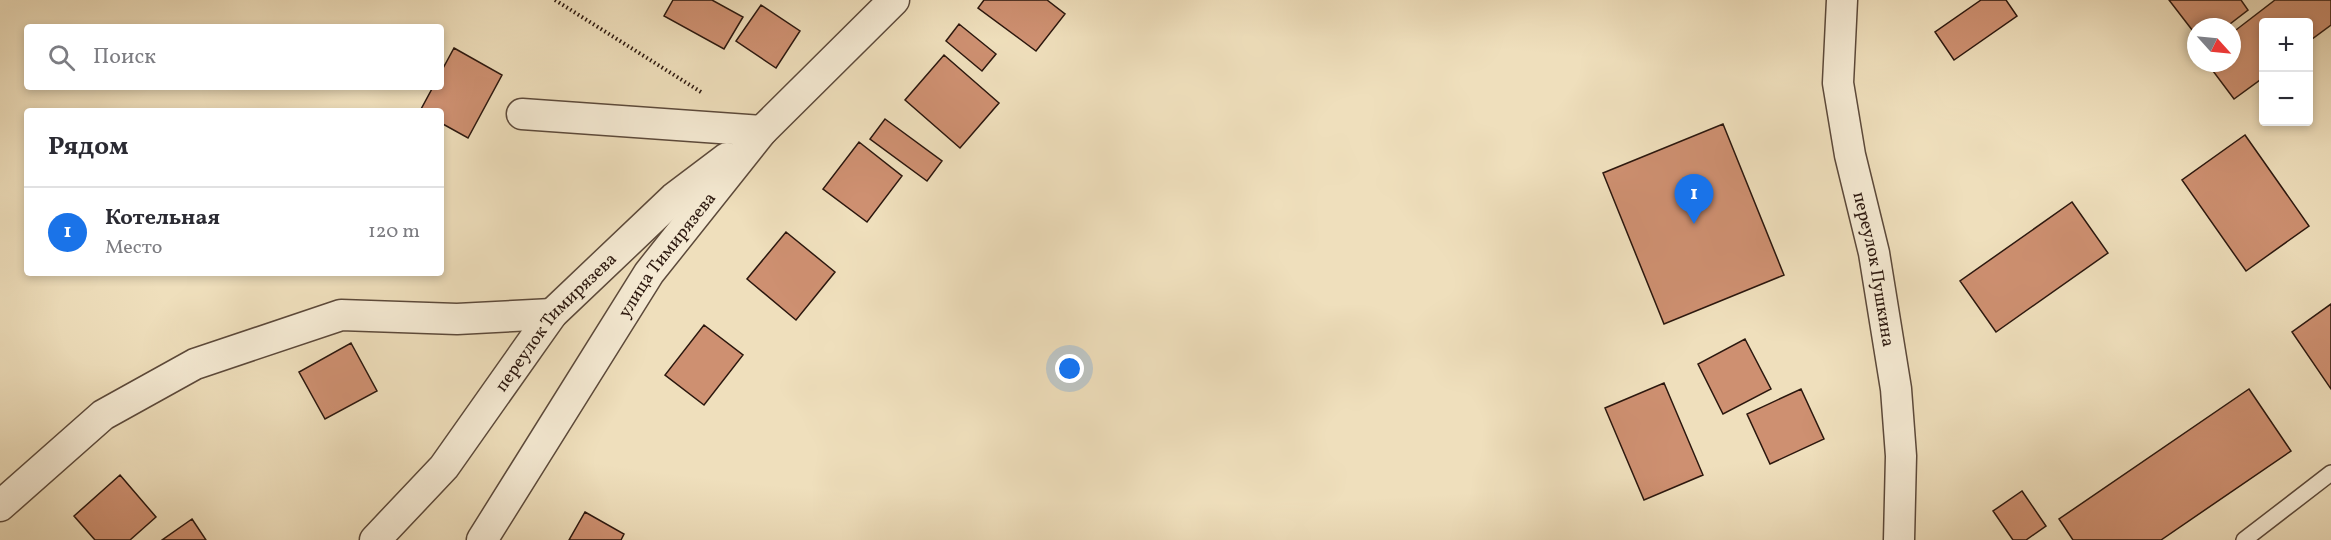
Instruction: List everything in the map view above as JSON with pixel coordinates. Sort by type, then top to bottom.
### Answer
[{"type":"street","name":"улица Тимирязева","points":[[482,540],[649,273],[762,131],[894,0]]},
{"type":"street","name":"переулок Пушкина","points":[[1842,0],[1838,83],[1850,155],[1874,253],[1896,389],[1901,456],[1899,540]]},
{"type":"street","points":[[522,114],[762,131]]},
{"type":"street","name":"переулок Тимирязева","points":[[375,540],[444,467],[552,314],[674,198],[762,131]]},
{"type":"street","points":[[0,506],[103,415],[195,364],[341,315],[457,319],[552,314]]},
{"type":"lane","points":[[2244,540],[2331,473]]},
{"type":"path","points":[[555,0],[703,94]]},
{"type":"building","points":[[673,0],[712,0],[743,17],[724,49],[664,16]]},
{"type":"building","points":[[984,0],[1047,0],[1065,14],[1036,51],[978,8]]},
{"type":"building","points":[[1981,0],[2006,0],[2017,16],[1954,60],[1935,32]]},
{"type":"building","points":[[2169,0],[2241,0],[2248,10],[2238,18],[2187,18],[2187,23]]},
{"type":"building","points":[[2275,0],[2331,0],[2331,25],[2313,38],[2313,18],[2259,18],[2259,81],[2234,99],[2214,72],[2241,72],[2241,26]]},
{"type":"building","points":[[761,5],[800,31],[776,68],[736,41]]},
{"type":"building","points":[[959,24],[996,54],[982,71],[946,41]]},
{"type":"building","points":[[454,48],[502,75],[468,138],[444,125],[444,108],[422,108],[431,90],[444,90],[444,66]]},
{"type":"building","points":[[944,55],[999,103],[960,148],[905,100]]},
{"type":"building","points":[[885,119],[942,161],[927,181],[870,139]]},
{"type":"building","points":[[1723,124],[1784,275],[1664,324],[1603,173]]},
{"type":"building","points":[[2245,135],[2309,226],[2246,271],[2182,180]]},
{"type":"building","points":[[859,142],[902,176],[867,222],[823,189]]},
{"type":"building","points":[[2072,202],[2108,253],[1996,332],[1960,281]]},
{"type":"building","points":[[786,232],[835,272],[796,320],[747,279]]},
{"type":"building","points":[[2331,304],[2331,389],[2292,332]]},
{"type":"building","points":[[704,325],[743,355],[704,405],[665,375]]},
{"type":"building","points":[[1745,339],[1771,389],[1723,414],[1698,364]]},
{"type":"building","points":[[351,343],[377,391],[325,419],[299,372]]},
{"type":"building","points":[[1664,383],[1703,475],[1644,500],[1605,408]]},
{"type":"building","points":[[1801,389],[1824,439],[1770,464],[1747,414]]},
{"type":"building","points":[[2249,389],[2291,451],[2161,540],[2073,540],[2059,519]]},
{"type":"building","points":[[120,475],[156,517],[130,540],[95,540],[74,516]]},
{"type":"building","points":[[2022,491],[2046,526],[2026,540],[2013,540],[1993,511]]},
{"type":"building","points":[[585,512],[624,534],[621,540],[569,540]]},
{"type":"building","points":[[192,519],[206,540],[162,540]]},
{"type":"place","name":"Котельная","points":[[1694,224]]}]
